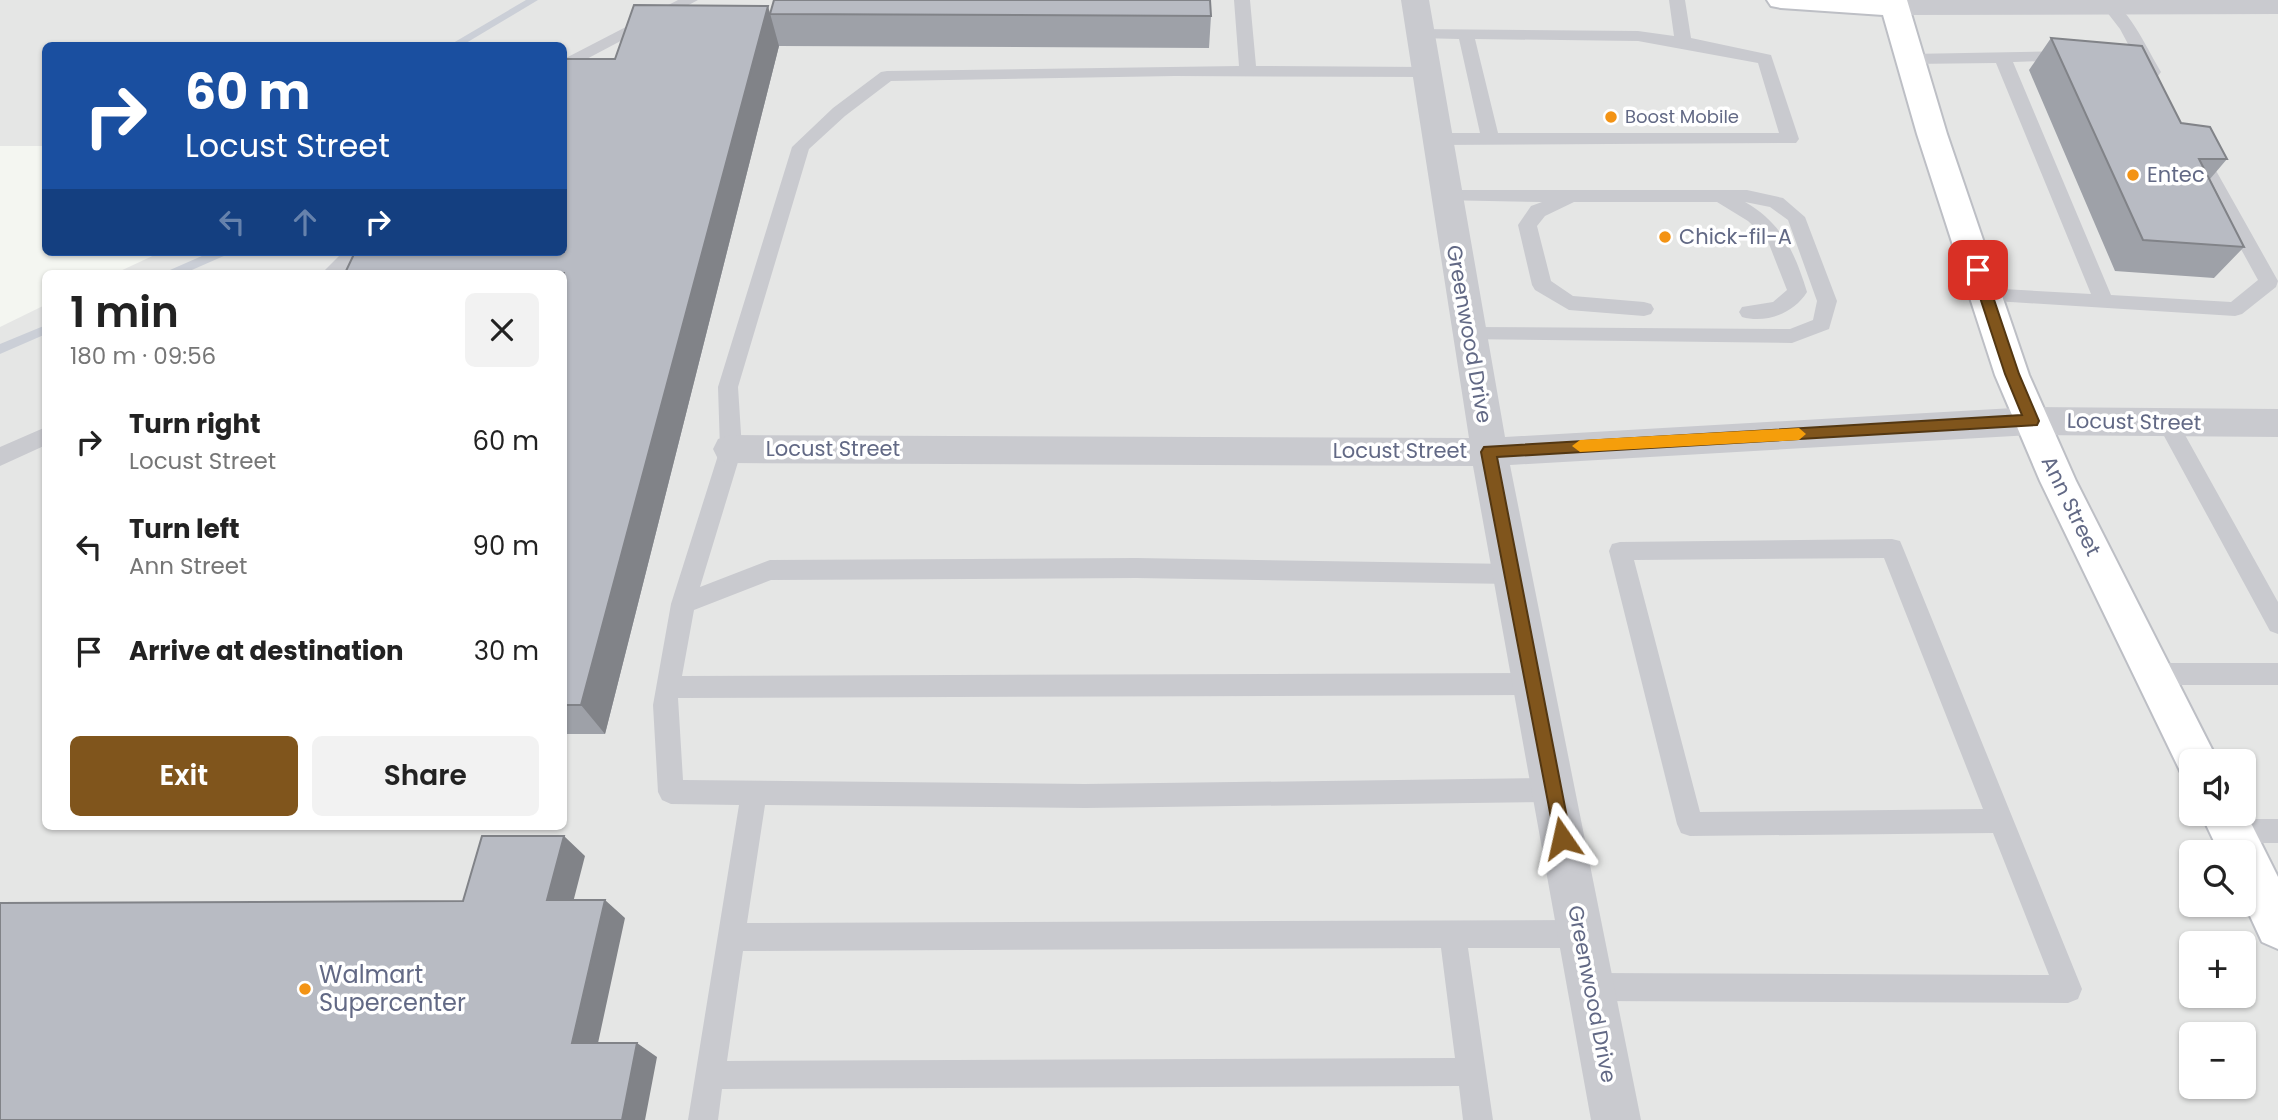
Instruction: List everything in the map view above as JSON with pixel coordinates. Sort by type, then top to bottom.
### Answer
[{"type":"main road","points":[[1784,0],[1894,3]]},
{"type":"main road","name":"Ann Street","points":[[1894,3],[1932,134],[2012,374],[2058,481],[2191,749]]},
{"type":"main road","points":[[2235,838],[2278,926]]},
{"type":"street","points":[[1894,3],[2111,7],[2278,6]]},
{"type":"street","name":"Greenwood Drive","points":[[1417,17],[1489,452],[1616,1120]]},
{"type":"street","name":"Locust Street","points":[[731,449],[1489,452],[2031,421],[2278,423]]},
{"type":"lane","points":[[567,64],[690,0]]},
{"type":"lane","points":[[1242,0],[1248,72]]},
{"type":"lane","points":[[1677,0],[1683,42]]},
{"type":"lane","points":[[2111,7],[2135,54],[2160,87]]},
{"type":"lane","points":[[1417,17],[1466,34],[1638,36],[1683,42],[1765,60],[1790,139],[1436,139]]},
{"type":"lane","points":[[1466,34],[1490,139]]},
{"type":"lane","points":[[1910,59],[2086,55]]},
{"type":"lane","points":[[2002,57],[2104,302]]},
{"type":"lane","points":[[1425,72],[1040,72],[887,76],[839,111],[800,147],[763,279],[728,387],[731,449],[683,604],[665,705],[671,792],[1085,796],[1553,790]]},
{"type":"lane","points":[[2032,129],[2056,131]]},
{"type":"lane","points":[[1986,295],[2235,309],[2269,282],[2185,137]]},
{"type":"lane","points":[[1446,196],[1747,196],[1776,202],[1796,217],[1827,301],[1822,324],[1791,336],[1469,334]]},
{"type":"lane","points":[[1576,196],[1538,211],[1527,225],[1542,285],[1569,303],[1644,309]]},
{"type":"lane","points":[[1718,196],[1750,212],[1775,233],[1787,259],[1797,292],[1778,309],[1749,312]]},
{"type":"lane","points":[[2060,198],[2085,200]]},
{"type":"lane","points":[[2204,208],[2229,210]]},
{"type":"lane","points":[[2078,241],[2103,242]]},
{"type":"lane","points":[[2226,250],[2252,252]]},
{"type":"lane","points":[[335,270],[351,256]]},
{"type":"lane","points":[[2168,423],[2278,624]]},
{"type":"lane","points":[[0,457],[42,437]]},
{"type":"lane","points":[[1591,987],[2068,989],[2001,821],[1892,548],[1620,551],[1690,824],[2001,821]]},
{"type":"lane","points":[[683,604],[771,570],[1136,568],[1512,574]]},
{"type":"lane","points":[[2154,674],[2278,674]]},
{"type":"lane","points":[[668,687],[1533,684]]},
{"type":"lane","points":[[703,1120],[754,793]]},
{"type":"lane","points":[[2235,838],[2278,831]]},
{"type":"lane","points":[[732,937],[1581,934]]},
{"type":"lane","points":[[1453,936],[1478,1120]]},
{"type":"lane","points":[[710,1075],[1472,1072]]},
{"type":"shaded area","points":[[0,0],[2278,0],[2278,1120],[0,1120],[0,327],[42,306],[42,830],[567,830],[567,270],[122,270],[152,256],[567,256],[567,42],[42,42],[42,146],[0,146]]},
{"type":"building","points":[[774,0],[1210,0],[1211,16],[770,14]]},
{"type":"building","points":[[634,5],[768,6],[581,705],[567,705],[567,270],[346,270],[353,256],[567,256],[567,59],[615,59]]},
{"type":"building","points":[[2051,38],[2142,46],[2181,123],[2210,127],[2227,159],[2199,159],[2244,247],[2143,240]]},
{"type":"building","name":"Walmart Supercenter","points":[[482,836],[564,836],[547,900],[605,900],[572,1043],[637,1043],[622,1120],[0,1120],[0,903],[463,901]]},
{"type":"waterway","points":[[460,42],[533,0]]},
{"type":"waterway","points":[[181,270],[213,256]]},
{"type":"waterway","points":[[0,349],[42,331]]},
{"type":"slow traffic","points":[[1580,446],[1799,434]]},
{"type":"place","name":"Boost Mobile","points":[[1611,117]]},
{"type":"place","name":"Entec","points":[[2133,175]]},
{"type":"place","name":"Chick-fil-A","points":[[1665,237]]},
{"type":"place","name":"Walmart Supercenter","points":[[305,989]]},
{"type":"route","points":[[1562,838],[1489,452],[2031,421],[2012,374],[1978,270]]}]
